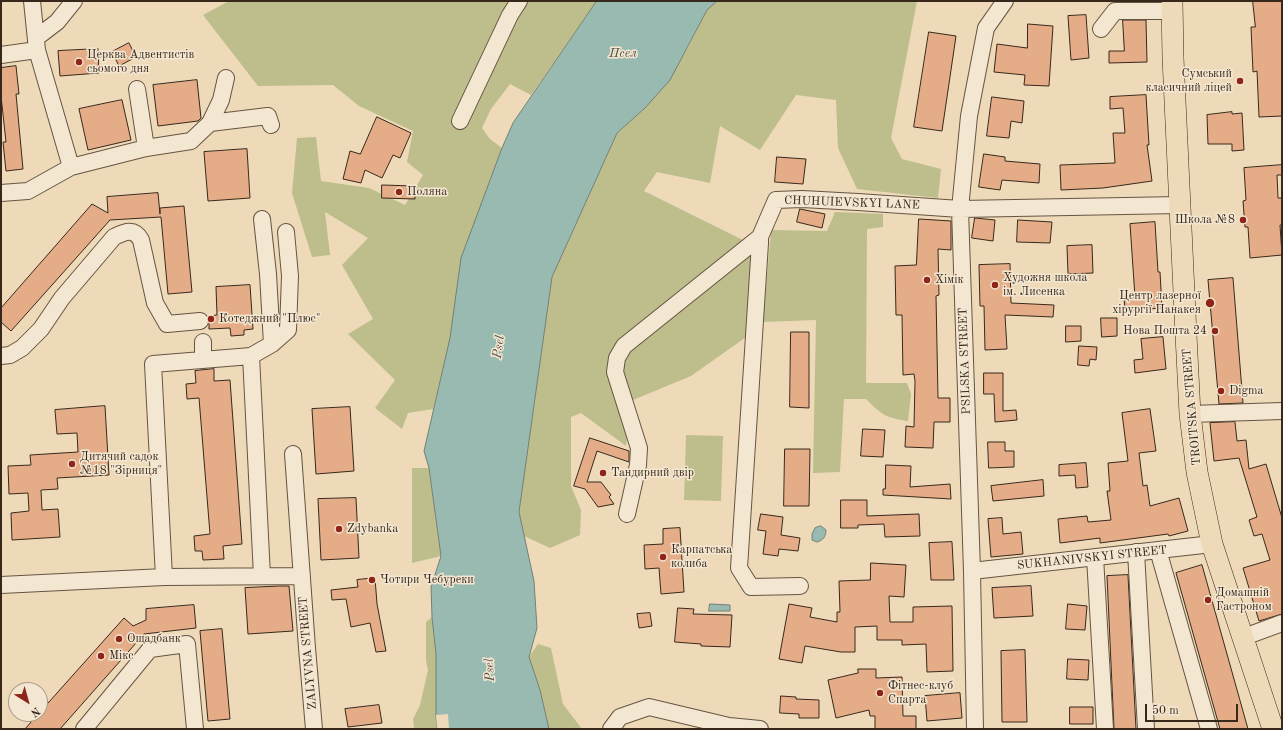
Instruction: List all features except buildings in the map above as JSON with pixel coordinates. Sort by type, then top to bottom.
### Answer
[{"type":"main road","name":"TROITSKA STREET","points":[[1172,6],[1190,414],[1198,472],[1212,544],[1244,637],[1273,729]]},
{"type":"street","points":[[32,1],[36,44],[70,167]]},
{"type":"street","points":[[1,55],[36,44],[74,1]]},
{"type":"street","points":[[460,122],[510,16],[519,1]]},
{"type":"street","name":"PSILSKA STREET","points":[[975,729],[972,571],[960,209],[969,116],[986,28],[1004,1]]},
{"type":"street","points":[[1101,29],[1116,11],[1172,6]]},
{"type":"street","points":[[1,193],[28,191],[70,167],[146,148],[191,141],[210,123],[221,100],[226,78]]},
{"type":"street","points":[[137,89],[146,148]]},
{"type":"street","points":[[210,123],[268,116],[272,125]]},
{"type":"street","name":"CHUHUIEVSKYI LANE","points":[[800,586],[751,587],[739,568],[760,237],[776,200],[802,199],[960,209],[1180,206]]},
{"type":"street","points":[[262,219],[268,274],[272,344]]},
{"type":"street","points":[[1,356],[10,355],[22,348],[41,329],[62,298],[114,237],[122,233],[132,232],[138,234],[141,240],[154,303],[167,324],[200,321]]},
{"type":"street","points":[[164,577],[153,364],[251,356],[272,344],[288,330],[290,276],[286,232]]},
{"type":"street","points":[[627,514],[638,465],[639,448],[615,372],[616,358],[624,346],[760,237]]},
{"type":"street","points":[[202,342],[203,360]]},
{"type":"street","points":[[251,356],[262,576]]},
{"type":"street","points":[[1190,414],[1282,411]]},
{"type":"street","name":"ZALYVNA STREET","points":[[293,454],[314,729]]},
{"type":"street","name":"SUKHANIVSKYI STREET","points":[[972,571],[1212,544]]},
{"type":"street","points":[[1158,550],[1209,729]]},
{"type":"street","points":[[1136,552],[1146,729]]},
{"type":"street","points":[[1095,557],[1105,729]]},
{"type":"street","points":[[1,585],[164,577],[302,576]]},
{"type":"street","points":[[1244,637],[1282,623]]},
{"type":"street","points":[[84,729],[150,649],[186,644],[195,729]]},
{"type":"street","points":[[611,729],[620,717],[648,707],[728,726],[760,729]]},
{"type":"green space","points":[[229,1],[597,1],[531,95],[510,84],[491,109],[482,128],[490,139],[502,148],[489,184],[433,409],[408,413],[402,429],[375,408],[395,380],[348,334],[373,319],[342,265],[368,238],[325,212],[330,255],[312,257],[292,193],[297,138],[316,137],[321,181],[369,188],[405,205],[423,175],[407,162],[413,131],[359,106],[333,85],[258,86],[203,15]]},
{"type":"green space","points":[[717,1],[917,1],[891,138],[902,159],[941,169],[938,198],[857,189],[838,148],[836,100],[796,95],[760,150],[720,126],[710,183],[657,172],[644,191],[757,247],[749,335],[691,376],[633,400],[626,446],[581,413],[571,417],[571,486],[581,510],[580,535],[550,548],[524,536],[519,512],[552,277],[617,133],[645,108],[686,51],[707,10]]},
{"type":"green space","points":[[835,212],[883,214],[883,227],[867,229],[866,383],[907,383],[911,394],[908,421],[894,419],[885,415],[876,409],[866,399],[844,399],[840,472],[813,473],[816,320],[763,322],[771,230],[827,231]]},
{"type":"green space","points":[[686,435],[723,436],[721,501],[684,500]]},
{"type":"green space","points":[[412,468],[429,468],[441,556],[412,563]]},
{"type":"green space","points":[[432,617],[436,654],[437,729],[414,729],[413,719],[420,705],[428,670],[426,661],[426,622]]},
{"type":"green space","points":[[538,644],[551,648],[563,704],[582,729],[549,729],[540,690],[529,657]]},
{"type":"water","name":"Псел","points":[[597,1],[717,1],[707,10],[670,80],[645,108],[617,133],[552,277],[519,512],[534,581],[537,628],[529,657],[540,690],[549,729],[437,729],[436,654],[432,617],[431,587],[441,556],[429,468],[424,451],[450,338],[461,258],[502,148],[513,123]]},
{"type":"water","points":[[821,526],[826,530],[825,536],[817,542],[812,540],[812,534],[815,528]]},
{"type":"water","points":[[710,604],[730,605],[730,611],[709,611]]},
{"type":"pier","points":[[448,714],[449,729],[437,729],[436,715]]},
{"type":"place","name":"Церква Адвентистів сьомого дня","points":[[79,62]]},
{"type":"place","name":"Сумський класичний ліцей","points":[[1240,81]]},
{"type":"place","name":"Поляна","points":[[399,192]]},
{"type":"place","name":"Школа №8","points":[[1243,220]]},
{"type":"place","name":"Хімік","points":[[927,280]]},
{"type":"place","name":"Художня школа ім. Лисенка","points":[[995,285]]},
{"type":"place","name":"Центр лазерної хірургії Панакея","points":[[1210,303]]},
{"type":"place","name":"Котеджний \"Плюс\"","points":[[211,319]]},
{"type":"place","name":"Нова Пошта 24","points":[[1215,331]]},
{"type":"place","name":"Digma","points":[[1221,391]]},
{"type":"place","name":"Дитячий садок №18 \"Зірниця\"","points":[[72,464]]},
{"type":"place","name":"Тандирний двір","points":[[603,473]]},
{"type":"place","name":"Zdybanka","points":[[339,529]]},
{"type":"place","name":"Карпатська колиба","points":[[663,557]]},
{"type":"place","name":"Чотири Чебуреки","points":[[372,580]]},
{"type":"place","name":"Домашній Гастроном","points":[[1208,600]]},
{"type":"place","name":"Ощадбанк","points":[[119,639]]},
{"type":"place","name":"Мікс","points":[[101,656]]},
{"type":"place","name":"Фітнес-клуб Спарта","points":[[880,693]]},
{"type":"water label","name":"Psel","points":[[499,347]]},
{"type":"water label","name":"Psel","points":[[490,670]]}]
